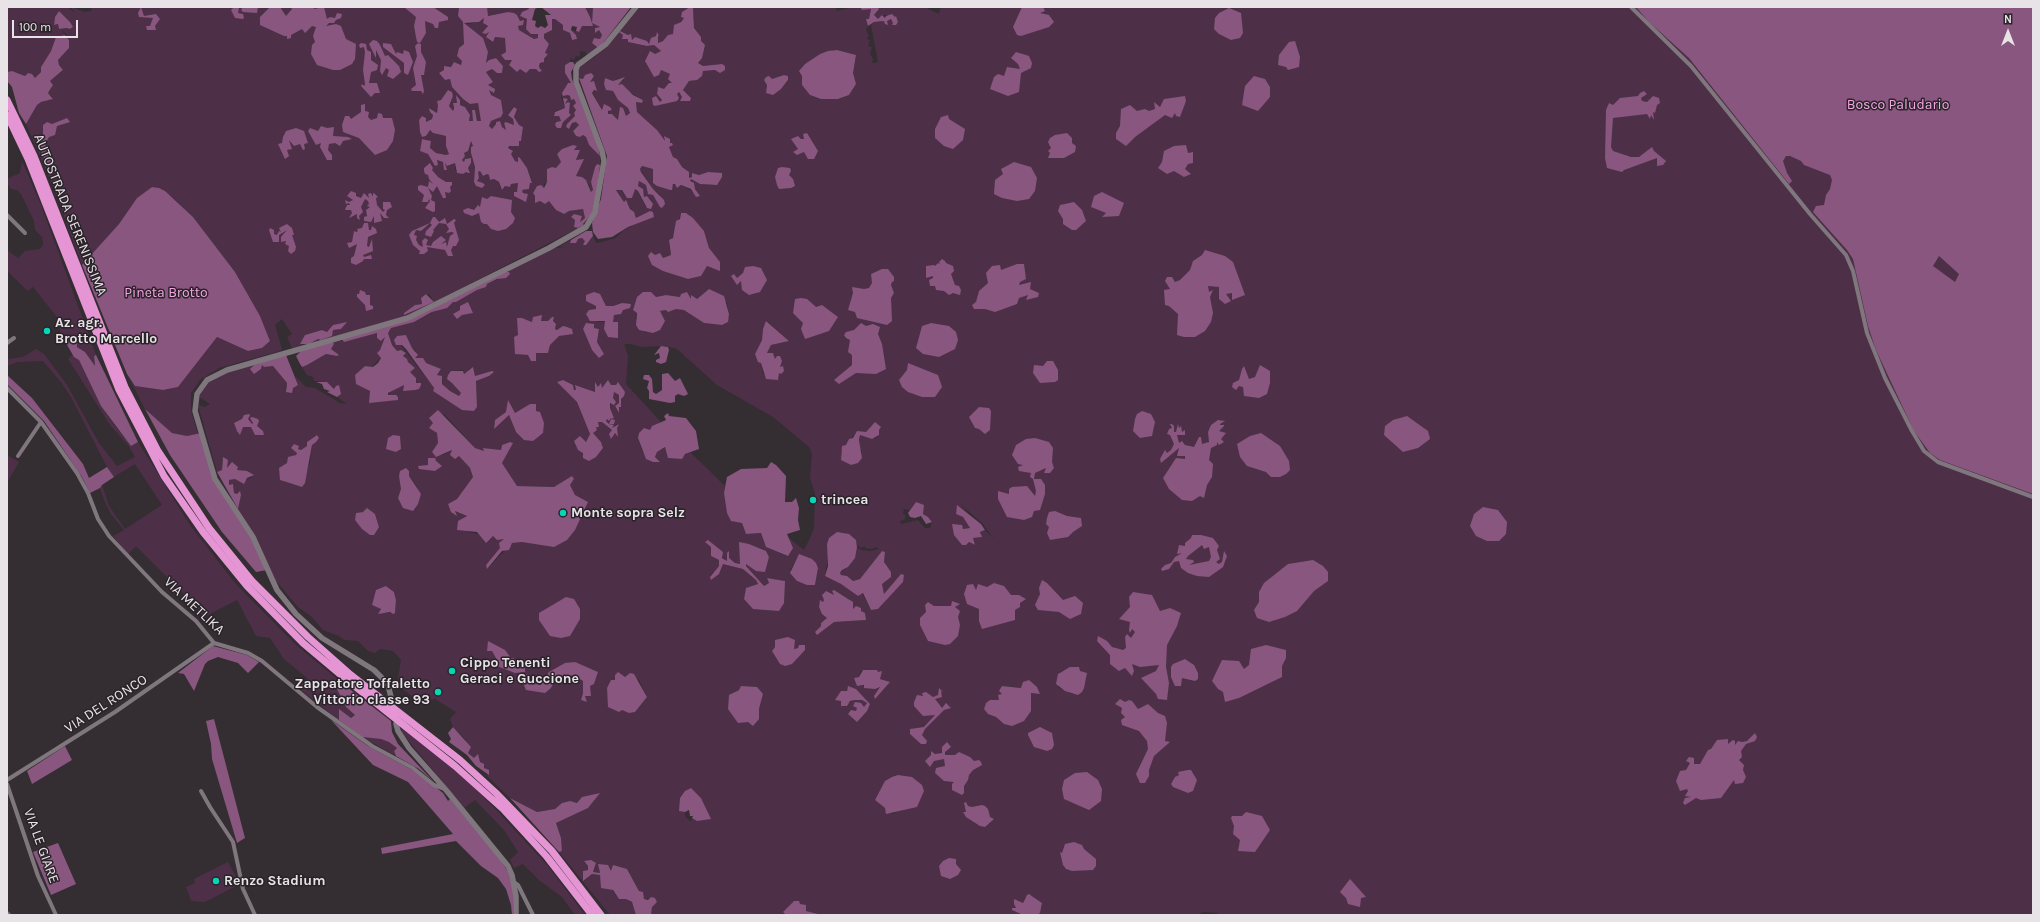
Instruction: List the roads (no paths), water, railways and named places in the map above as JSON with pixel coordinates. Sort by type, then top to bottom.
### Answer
[{"type":"highway","name":"AUTOSTRADA SERENISSIMA","points":[[7,100],[39,169],[125,387],[158,451],[209,528],[252,581],[308,637],[351,675],[460,760],[496,793],[552,851],[601,915]]},
{"type":"highway","name":"AUTOSTRADA SERENISSIMA","points":[[7,115],[41,192],[119,390],[164,476],[203,532],[247,586],[303,643],[455,766],[497,804],[547,856],[592,915]]},
{"type":"street","points":[[392,700],[388,685],[374,670],[332,646],[296,614],[286,602],[272,580],[253,537],[215,480],[195,411],[195,402],[202,386],[216,374],[408,318],[549,248],[586,227],[595,212],[604,161],[602,151],[576,82],[576,69],[578,65],[606,44],[636,7]]},
{"type":"street","points":[[1632,7],[1691,66],[1810,214],[1846,254],[1853,271],[1867,333],[1885,378],[1917,441],[1924,451],[1938,462],[2033,497]]},
{"type":"street","points":[[7,215],[25,233]]},
{"type":"street","points":[[7,343],[14,338]]},
{"type":"street","name":"VIA METLIKA","points":[[7,388],[41,422],[77,473],[88,494],[98,519],[109,536],[162,592],[196,621],[214,643],[248,653],[262,661],[316,708],[372,746],[413,768],[434,785],[446,790]]},
{"type":"street","points":[[18,456],[41,422]]},
{"type":"street","name":"VIA DEL RONCO","points":[[7,780],[115,712],[214,643]]},
{"type":"street","points":[[396,724],[402,740],[446,790],[508,866],[514,882],[516,915]]},
{"type":"street","name":"VIA LE GIARE","points":[[7,784],[38,876],[56,915]]},
{"type":"street","points":[[201,791],[233,842],[243,889],[255,915]]},
{"type":"street","points":[[514,882],[518,885],[533,915]]},
{"type":"place","name":"Az. agr. Brotto Marcello","points":[[47,331]]},
{"type":"place","name":"trincea","points":[[813,500]]},
{"type":"place","name":"Monte sopra Selz","points":[[563,513]]},
{"type":"place","name":"Cippo Tenenti Geraci e Guccione","points":[[452,671]]},
{"type":"place","name":"Zappatore Toffaletto Vittorio classe 93","points":[[438,692]]},
{"type":"place","name":"Renzo Stadium","points":[[216,881]]},
{"type":"park label","name":"Bosco Paludario","points":[[1898,105]]},
{"type":"park label","name":"Pineta Brotto","points":[[166,293]]}]
